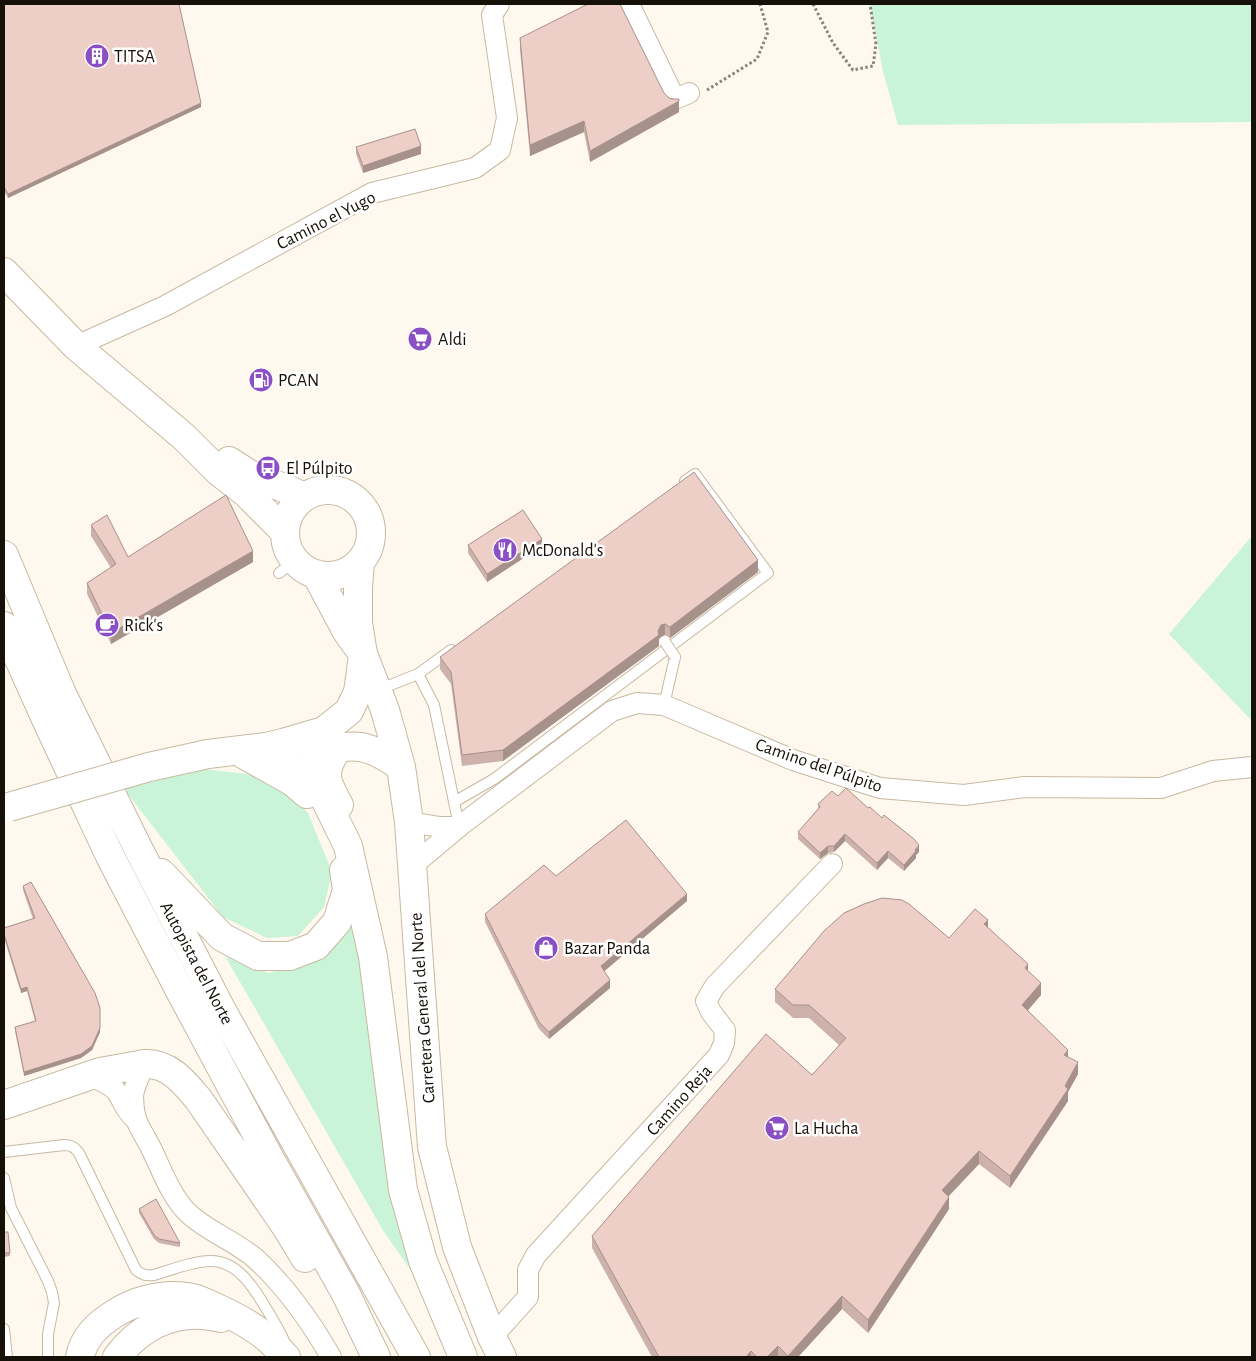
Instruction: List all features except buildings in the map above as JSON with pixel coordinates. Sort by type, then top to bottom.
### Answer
[{"type":"main road","points":[[4,272],[76,346],[184,437],[219,472],[246,493],[285,532]]},
{"type":"main road","points":[[184,437],[216,453],[254,478],[304,497]]},
{"type":"main road","points":[[333,490],[347,494],[358,502],[366,512],[371,536],[368,549],[360,562],[351,570],[340,575],[328,576],[297,570],[286,542],[285,532],[288,518],[294,506],[304,497],[318,491],[333,490]]},
{"type":"main road","name":"Autopista del Norte","points":[[4,555],[62,694],[139,850],[221,1009],[416,1357]]},
{"type":"main road","name":"Carretera General del Norte","points":[[360,562],[358,623],[362,654]]},
{"type":"main road","name":"Carretera General del Norte","points":[[297,570],[347,632],[362,654],[381,700],[401,767],[409,822],[432,1147],[457,1247],[497,1347]]},
{"type":"main road","name":"Autopista del Norte","points":[[4,626],[110,856],[178,989],[346,1294],[374,1353]]},
{"type":"main road","points":[[246,753],[324,731],[349,711],[358,692],[362,671],[362,654]]},
{"type":"main road","points":[[373,957],[377,933],[368,877],[344,812],[331,790],[326,772],[330,760],[340,746],[375,720],[381,700]]},
{"type":"main road","points":[[6,808],[149,767],[246,753],[340,746],[366,747],[384,755],[401,767]]},
{"type":"main road","points":[[139,850],[222,937],[258,956],[290,956],[316,946],[337,922],[347,890],[342,860],[329,827],[307,794],[293,782],[246,753]]},
{"type":"main road","points":[[246,753],[324,797],[348,846],[373,957],[403,1190],[423,1261],[463,1357]]},
{"type":"main road","points":[[4,1105],[89,1075],[116,1068],[153,1064],[170,1070],[187,1085],[199,1100],[287,1228],[332,1302],[374,1353]]},
{"type":"main road","points":[[80,1357],[86,1338],[96,1327],[120,1310],[134,1303],[152,1298],[175,1296],[201,1301],[228,1313],[254,1328],[286,1357]]},
{"type":"main road","points":[[96,1357],[111,1336],[152,1310],[185,1306],[228,1313]]},
{"type":"main road","points":[[117,1357],[127,1344],[146,1330],[168,1319],[182,1316],[202,1315],[229,1319],[254,1328]]},
{"type":"street","name":"Camino el Yugo","points":[[76,346],[165,306],[372,193],[475,168],[500,150],[507,118],[492,14],[499,4]]},
{"type":"street","points":[[629,4],[675,99],[689,93]]},
{"type":"street","name":"Camino del Púlpito","points":[[412,866],[460,826],[612,711],[637,704],[664,705],[793,760],[880,788],[964,795],[1025,787],[1161,788],[1213,772],[1252,767]]},
{"type":"street","points":[[409,822],[440,827],[460,826]]},
{"type":"street","name":"Camino Reja","points":[[497,1347],[528,1297],[528,1270],[536,1255],[720,1055],[724,1043],[725,1030],[711,1012],[706,1001],[715,986],[832,864]]},
{"type":"street","points":[[145,1064],[134,1088],[133,1099],[136,1120],[171,1188],[187,1212],[257,1260],[288,1293],[306,1316],[331,1357]]},
{"type":"street","points":[[89,1075],[116,1091],[127,1112],[136,1120]]},
{"type":"lane","points":[[454,802],[494,779],[768,573],[695,474],[679,485]]},
{"type":"lane","points":[[664,705],[675,657],[665,642]]},
{"type":"lane","points":[[381,700],[457,646]]},
{"type":"lane","points":[[418,674],[434,705],[460,826]]},
{"type":"lane","points":[[4,1152],[64,1145],[73,1147],[80,1155],[136,1270],[146,1276],[200,1262],[219,1262],[228,1266],[250,1283],[282,1335],[292,1357]]},
{"type":"lane","points":[[4,1178],[7,1209],[48,1281],[52,1292],[54,1303],[48,1334],[48,1357]]},
{"type":"lane","points":[[4,1329],[7,1357]]},
{"type":"path","points":[[689,93],[709,90],[757,59],[768,32],[760,4]]},
{"type":"path","points":[[813,4],[833,43],[853,70],[873,66],[876,44],[870,4]]},
{"type":"green space","points":[[870,4],[1252,4],[1252,122],[898,125],[883,71]]},
{"type":"green space","points":[[1252,536],[1252,721],[1169,634]]},
{"type":"green space","points":[[202,769],[247,774],[284,787],[308,813],[332,872],[324,907],[298,936],[267,938],[223,917],[124,789]]},
{"type":"green space","points":[[352,918],[363,986],[385,1157],[393,1202],[415,1276],[384,1232],[225,956],[268,973],[301,966]]},
{"type":"place","name":"TITSA","points":[[97,56]]},
{"type":"place","name":"Aldi","points":[[420,339]]},
{"type":"place","name":"PCAN","points":[[261,380]]},
{"type":"place","name":"El Púlpito","points":[[268,468]]},
{"type":"place","name":"McDonald's","points":[[505,550]]},
{"type":"place","name":"Rick's","points":[[107,625]]},
{"type":"place","name":"Bazar Panda","points":[[546,948]]},
{"type":"place","name":"La Hucha","points":[[777,1128]]}]
